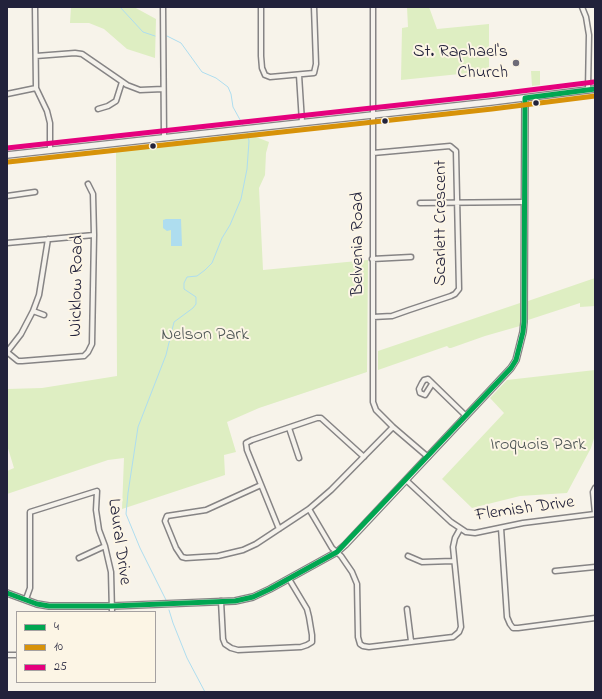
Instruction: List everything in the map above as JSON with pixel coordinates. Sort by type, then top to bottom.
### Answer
[{"type":"street","points":[[35,7],[36,88],[47,111],[50,123],[50,150]]},
{"type":"street","points":[[163,7],[164,138]]},
{"type":"street","points":[[262,7],[261,56],[265,75],[270,77],[314,73],[316,64],[314,7]]},
{"type":"street","name":"Belvenia Road","points":[[373,7],[373,402],[376,410],[428,457]]},
{"type":"street","points":[[582,7],[586,17],[589,35],[588,90]]},
{"type":"street","points":[[589,35],[595,35]]},
{"type":"street","points":[[36,56],[75,53],[82,54],[122,82],[140,90],[163,89]]},
{"type":"street","points":[[299,75],[302,122]]},
{"type":"street","points":[[98,109],[108,106],[116,101],[122,82]]},
{"type":"street","points":[[7,94],[36,88]]},
{"type":"street","points":[[7,155],[595,89]]},
{"type":"street","points":[[7,593],[38,604],[49,606],[112,609],[235,601],[253,597],[337,552],[511,368],[516,360],[521,346],[524,322],[525,98]]},
{"type":"street","name":"Scarlett Crescent","points":[[373,152],[450,146],[456,150],[459,289],[455,294],[392,316],[373,317]]},
{"type":"street","name":"Wicklow Road","points":[[7,352],[18,361],[84,356],[92,344],[94,235],[93,194],[88,184]]},
{"type":"street","points":[[7,196],[35,192]]},
{"type":"street","points":[[420,204],[524,202]]},
{"type":"street","points":[[7,243],[94,235]]},
{"type":"street","points":[[7,352],[21,334],[39,296],[48,239]]},
{"type":"street","points":[[372,259],[411,257]]},
{"type":"street","points":[[33,311],[44,315]]},
{"type":"street","points":[[432,384],[466,416]]},
{"type":"street","points":[[279,529],[247,450],[246,443],[317,418],[321,418],[364,457]]},
{"type":"street","points":[[261,485],[206,510],[167,516],[165,521],[176,548],[182,557],[218,556],[243,550],[256,544],[309,510],[394,427]]},
{"type":"street","points":[[289,428],[299,458]]},
{"type":"street","name":"Flemish Drive","points":[[406,480],[451,522],[466,532],[475,532],[523,523],[595,514]]},
{"type":"street","points":[[595,488],[595,514]]},
{"type":"street","name":"Laural Drive","points":[[26,599],[30,588],[30,512],[97,491],[96,510],[99,530],[105,546],[111,572],[112,609]]},
{"type":"street","points":[[309,510],[332,548],[337,552],[352,572],[357,584],[358,637],[360,644],[370,647],[453,637],[460,632],[453,561],[453,547],[455,538],[460,529]]},
{"type":"street","points":[[501,528],[507,616],[513,628],[595,618]]},
{"type":"street","points":[[80,558],[105,546]]},
{"type":"street","points":[[408,556],[422,562],[453,561]]},
{"type":"street","points":[[555,571],[595,567]]},
{"type":"street","points":[[221,601],[223,639],[225,644],[231,648],[238,650],[301,647],[312,642],[309,618],[307,609],[289,579]]},
{"type":"street","points":[[407,609],[411,641]]},
{"type":"green space","points":[[71,7],[134,7],[156,19],[155,58],[127,49],[104,29],[89,23],[70,23]]},
{"type":"green space","points":[[407,7],[429,7],[437,29],[489,24],[489,71],[401,80],[402,28],[408,27]]},
{"type":"green space","points":[[531,71],[540,71],[540,85],[532,86]]},
{"type":"green space","name":"Nelson Park","points":[[256,132],[256,137],[269,142],[266,153],[265,175],[259,188],[263,270],[368,260],[367,372],[259,408],[227,422],[236,452],[224,455],[225,475],[122,509],[124,458],[108,460],[7,494],[7,471],[14,468],[7,445],[7,389],[42,388],[117,376],[116,149]]},
{"type":"green space","points":[[595,278],[595,306],[580,307],[580,303],[528,320],[528,301]]},
{"type":"green space","points":[[520,303],[520,326],[451,348],[447,346],[378,370],[378,351]]},
{"type":"green space","name":"Iroquois Park","points":[[595,370],[595,435],[591,448],[567,493],[520,496],[472,508],[442,479],[504,413],[490,398],[507,380]]},
{"type":"water","points":[[181,219],[182,246],[171,246],[171,230],[167,231],[163,228],[163,220]]},
{"type":"waterway","points":[[120,7],[143,32],[155,36]]},
{"type":"waterway","points":[[167,36],[181,43],[202,72],[216,78],[228,87],[231,94],[233,107],[244,127]]},
{"type":"waterway","points":[[166,600],[140,548],[126,514],[138,427],[166,355],[174,322],[196,304],[196,297],[184,289],[184,283],[187,277],[197,276],[212,263],[222,238],[230,225],[241,199],[247,169],[249,141],[247,132]]},
{"type":"waterway","points":[[169,610],[187,658],[205,692]]},
{"type":"transit line","name":"25","points":[[7,148],[490,95],[594,82]]},
{"type":"transit line","name":"4","points":[[7,593],[37,604],[49,606],[112,606],[235,601],[253,597],[270,589],[337,552],[511,368],[516,360],[524,322],[525,98],[595,89]]},
{"type":"transit line","name":"10","points":[[8,162],[492,109],[595,96]]},
{"type":"place","name":"St. Raphael's Church","points":[[516,63]]}]
